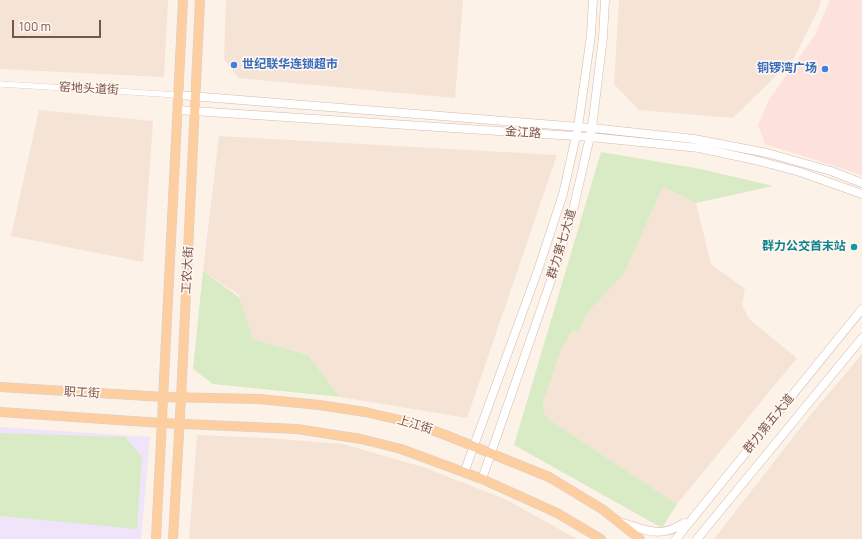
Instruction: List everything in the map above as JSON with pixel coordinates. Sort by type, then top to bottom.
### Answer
[{"type":"main road","name":"工农大街","points":[[156,539],[183,0]]},
{"type":"main road","name":"工农大街","points":[[173,539],[200,0]]},
{"type":"main road","name":"群力第七大道","points":[[464,473],[538,270],[563,194],[578,127],[591,35],[593,0]]},
{"type":"main road","name":"群力第七大道","points":[[482,479],[558,260],[574,206],[592,128],[603,37],[605,0]]},
{"type":"main road","name":"金江路","points":[[178,95],[592,128],[694,138],[767,153],[862,183]]},
{"type":"main road","name":"金江路","points":[[178,110],[590,137],[699,148],[755,160],[800,172],[862,194]]},
{"type":"main road","name":"群力第五大道","points":[[676,539],[862,309]]},
{"type":"main road","name":"群力第五大道","points":[[697,539],[862,338]]},
{"type":"main road","name":"职工街","points":[[0,387],[164,397]]},
{"type":"main road","name":"上江街","points":[[164,397],[259,400],[319,405],[365,412],[413,423],[475,446],[549,477],[581,496],[619,522],[640,539]]},
{"type":"main road","name":"职工街","points":[[0,412],[162,422]]},
{"type":"main road","points":[[162,422],[297,429],[361,439],[401,449],[482,479],[556,513],[601,539]]},
{"type":"main road","points":[[619,522],[657,534],[666,533],[676,529],[693,517]]},
{"type":"main road","points":[[701,539],[704,531]]},
{"type":"street","name":"窑地头道街","points":[[0,84],[178,95]]},
{"type":"shaded area","points":[[0,0],[168,0],[164,77],[0,69]]},
{"type":"shaded area","points":[[226,0],[463,0],[455,98],[238,78],[224,59]]},
{"type":"shaded area","points":[[619,0],[821,0],[818,10],[794,58],[733,118],[639,110],[614,84]]},
{"type":"shaded area","points":[[830,0],[862,0],[862,175],[765,144],[758,125],[769,100],[815,35]]},
{"type":"shaded area","points":[[39,110],[153,121],[143,262],[11,236]]},
{"type":"shaded area","points":[[219,136],[557,155],[467,418],[340,397],[308,355],[253,339],[239,295],[203,271]]},
{"type":"shaded area","points":[[663,187],[696,203],[711,264],[745,289],[742,305],[749,319],[797,358],[677,504],[550,420],[545,414],[543,404],[561,350],[573,330],[579,332],[587,313],[624,274]]},
{"type":"shaded area","points":[[862,354],[862,539],[714,539],[808,418]]},
{"type":"shaded area","points":[[0,427],[150,437],[141,539],[0,539]]},
{"type":"shaded area","points":[[197,435],[266,438],[343,444],[423,467],[507,500],[577,539],[189,539]]},
{"type":"green space","points":[[601,152],[701,169],[773,186],[696,203],[663,187],[624,274],[587,313],[579,332],[573,330],[561,350],[543,404],[545,414],[550,420],[677,504],[662,528],[514,445]]},
{"type":"green space","points":[[203,271],[240,298],[253,339],[308,355],[340,397],[213,384],[193,369]]},
{"type":"green space","points":[[0,433],[125,437],[142,457],[137,529],[0,516]]},
{"type":"place","name":"世纪联华连锁超市","points":[[234,65]]},
{"type":"place","name":"铜锣湾广场","points":[[825,69]]},
{"type":"place","name":"群力公交首末站","points":[[854,247]]}]
